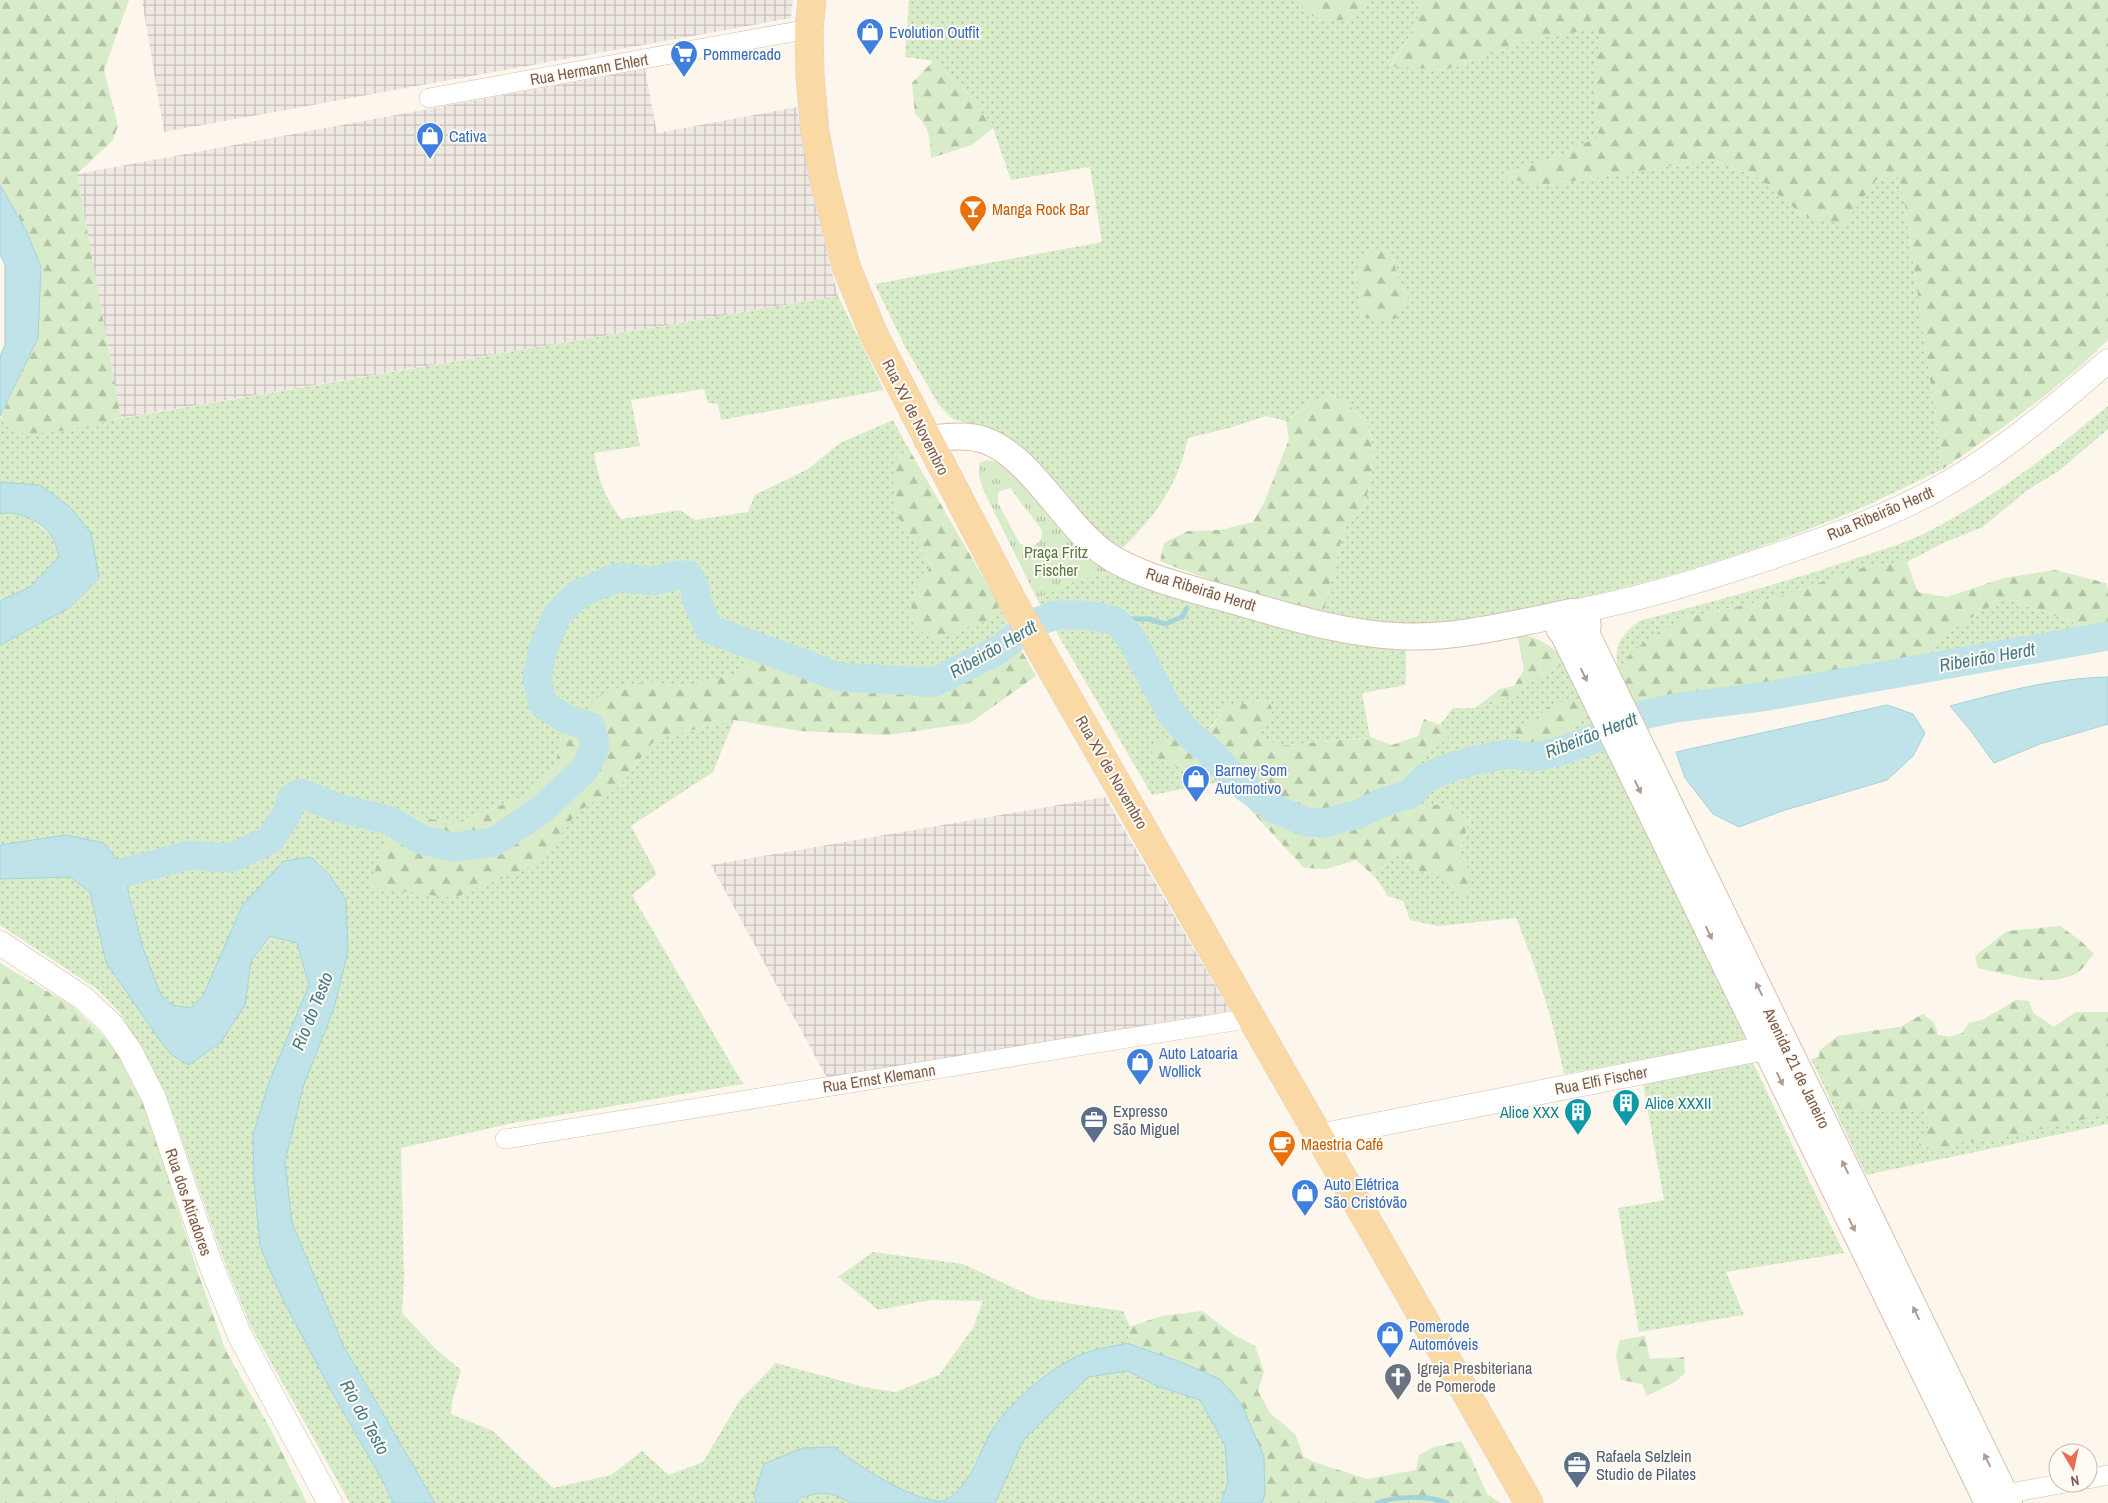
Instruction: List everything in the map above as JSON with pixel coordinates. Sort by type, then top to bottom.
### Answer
[{"type":"main road","name":"Rua XV de Novembro","points":[[812,0],[808,57],[815,132],[835,229],[858,299],[927,439],[1012,600],[1045,654],[1529,1503]]},
{"type":"main road","name":"Rua Ribeirão Herdt","points":[[927,439],[969,437],[986,441],[1006,451],[1020,463],[1058,507],[1104,553],[1124,564],[1188,588],[1326,626],[1373,634],[1428,636],[1521,622],[1575,629]]},
{"type":"main road","name":"Avenida 21 de Janeiro","points":[[1575,629],[1626,738],[2000,1500]]},
{"type":"main road","name":"Avenida 21 de Janeiro","points":[[1626,738],[1765,1048],[2000,1500]]},
{"type":"street","name":"Rua Hermann Ehlert","points":[[429,98],[809,29]]},
{"type":"street","name":"Rua Ribeirão Herdt","points":[[1575,629],[1620,604],[1797,548],[1904,506],[1973,467],[2075,390],[2108,361]]},
{"type":"street","name":"Rua dos Atiradores","points":[[0,943],[83,998],[110,1024],[130,1051],[154,1098],[210,1263],[240,1336],[330,1503]]},
{"type":"street","name":"Rua Ernst Klemann","points":[[505,1139],[1252,1018]]},
{"type":"street","name":"Rua Elfi Fischer","points":[[1319,1136],[1765,1048]]},
{"type":"street","points":[[2000,1500],[2048,1487]]},
{"type":"shaded area","points":[[142,0],[793,0],[791,18],[164,132]]},
{"type":"shaded area","name":"Cativa","points":[[645,69],[657,133],[797,107],[810,184],[838,296],[121,418],[77,174]]},
{"type":"shaded area","points":[[1105,797],[1230,1011],[827,1078],[711,865]]},
{"type":"green space","points":[[0,0],[129,0],[104,70],[118,126],[113,140],[77,174],[121,418],[47,433],[19,432],[10,429],[1,416],[38,338],[26,230],[0,185]]},
{"type":"green space","points":[[909,0],[1300,0],[1303,12],[1368,3],[1368,0],[1418,0],[1418,24],[1390,65],[1445,70],[1528,40],[1600,27],[1596,93],[1598,138],[1551,159],[1500,176],[1541,186],[1711,160],[1757,177],[1804,216],[1877,179],[1898,177],[1904,198],[1943,469],[1865,506],[1813,527],[1772,543],[1689,570],[1561,602],[1464,621],[1422,627],[1388,625],[1324,611],[1346,521],[1362,512],[1373,458],[1372,442],[1368,427],[1359,414],[1345,403],[1326,393],[1286,421],[1266,416],[1229,428],[1188,438],[1172,486],[1146,524],[1122,549],[1107,540],[984,428],[953,419],[939,405],[904,345],[875,284],[1102,242],[1090,167],[1011,180],[993,128],[961,85],[933,61],[905,57]],"holes":[[[1393,257],[1398,280],[1408,297],[1362,318],[1355,272]]]},
{"type":"green space","points":[[1300,0],[1368,0],[1368,3],[1354,19],[1325,21],[1303,12]]},
{"type":"green space","points":[[1418,0],[2108,0],[2108,340],[2049,392],[2008,424],[1943,469],[1904,198],[1898,177],[1877,179],[1844,224],[1804,216],[1757,177],[1711,160],[1541,186],[1499,176],[1551,159],[1598,137],[1596,93],[1599,28],[1528,40],[1445,70],[1390,66],[1418,24]]},
{"type":"green space","points":[[933,61],[961,85],[993,128],[972,145],[931,158],[928,133],[924,124],[915,114],[912,83]]},
{"type":"green space","points":[[1384,247],[1393,257],[1398,280],[1408,297],[1395,319],[1362,318],[1355,272],[1365,255]]},
{"type":"green space","points":[[838,296],[884,390],[721,420],[718,404],[708,403],[704,389],[631,400],[640,446],[594,453],[600,480],[606,495],[621,519],[680,510],[695,520],[748,512],[755,495],[808,469],[840,443],[893,420],[910,451],[898,454],[897,516],[931,565],[913,595],[988,620],[999,605],[1015,639],[942,683],[915,686],[841,684],[804,671],[782,656],[761,651],[740,673],[686,686],[645,682],[562,734],[555,766],[522,797],[455,823],[396,814],[542,862],[577,811],[621,785],[655,739],[734,720],[713,772],[631,826],[657,874],[632,895],[743,1084],[513,1123],[401,1148],[404,1280],[402,1313],[437,1350],[461,1370],[452,1402],[451,1414],[493,1431],[553,1488],[611,1475],[642,1451],[669,1475],[703,1462],[740,1400],[776,1363],[864,1387],[895,1392],[939,1375],[973,1328],[983,1301],[931,1300],[878,1310],[838,1277],[873,1252],[963,1264],[1038,1299],[1123,1311],[1130,1327],[1127,1343],[1083,1354],[978,1456],[964,1486],[942,1502],[914,1500],[867,1473],[835,1447],[754,1495],[756,1503],[435,1503],[343,1345],[292,1223],[285,1162],[303,1087],[334,1008],[348,951],[329,874],[220,961],[203,996],[190,1008],[175,1007],[164,998],[151,971],[140,936],[130,893],[0,845],[0,645],[69,608],[99,578],[10,483],[0,482],[0,417],[10,429],[30,434]]},
{"type":"green space","points":[[1326,393],[1345,403],[1359,415],[1368,428],[1372,442],[1373,458],[1362,512],[1346,521],[1324,611],[1241,590],[1160,561],[1164,543],[1188,531],[1220,530],[1253,522],[1264,503],[1289,439],[1286,421]]},
{"type":"green space","points":[[2108,406],[2108,429],[2059,471],[2026,491],[1983,527],[1943,543],[1907,562],[1867,566],[1772,599],[1684,618],[1619,674],[1617,650],[1619,644],[1626,633],[1639,621],[1801,576],[1895,545],[1925,533],[2003,487],[2046,456]]},
{"type":"green space","points":[[910,451],[999,605],[988,620],[939,639],[919,631],[910,619],[913,595],[931,565],[897,516],[892,477],[898,454]]},
{"type":"green space","name":"Praça Fritz Fischer","points":[[987,460],[999,463],[1010,471],[1070,538],[1111,573],[1077,580],[1037,599],[983,489],[979,476],[979,463]],"holes":[[[1010,488],[1042,530],[1041,539],[1036,544],[1030,547],[1020,544],[998,503],[998,492]]]},
{"type":"green space","points":[[9,511],[29,518],[51,535],[59,557],[30,587],[0,601],[0,514]]},
{"type":"green space","points":[[1907,562],[1918,592],[1947,597],[2004,578],[2055,570],[2106,583],[2108,590],[2108,643],[2091,646],[2073,622],[2003,598],[1945,634],[1931,650],[1928,665],[1892,681],[1789,702],[1736,704],[1645,729],[1619,674],[1629,655],[1652,636],[1684,618],[1772,599],[1867,566]]},
{"type":"green space","points":[[1111,573],[1191,599],[1406,648],[1406,685],[1362,693],[1370,737],[1279,746],[1257,734],[1272,711],[1268,700],[1224,707],[1217,719],[1202,736],[1184,747],[1150,759],[1172,764],[1207,780],[1224,781],[1152,795],[1037,599],[1077,580]]},
{"type":"green space","points":[[2003,598],[2073,622],[2086,638],[1928,665],[1931,650],[1945,634]]},
{"type":"green space","points":[[1517,633],[1545,643],[1556,651],[1566,663],[1535,679],[1502,701],[1475,708],[1500,689],[1514,686],[1524,670]]},
{"type":"green space","points":[[1015,639],[1036,676],[970,723],[888,735],[800,731],[734,720],[655,739],[621,785],[577,812],[542,862],[454,898],[369,887],[396,813],[455,823],[522,797],[555,766],[562,734],[588,706],[607,690],[645,682],[686,686],[739,673],[761,651],[782,656],[804,671],[841,684],[915,686],[942,683]]},
{"type":"green space","points":[[1566,663],[1746,1040],[1564,1074],[1544,995],[1516,918],[1437,926],[1410,920],[1403,901],[1388,896],[1375,877],[1396,853],[1421,872],[1441,874],[1463,896],[1459,856],[1469,819],[1445,803],[1422,808],[1405,778],[1420,758],[1448,738],[1440,725],[1453,708],[1475,708],[1502,701],[1535,679]]},
{"type":"green space","points":[[1268,700],[1273,711],[1258,734],[1279,746],[1370,737],[1392,745],[1418,736],[1424,719],[1440,725],[1448,738],[1420,758],[1405,778],[1422,808],[1445,803],[1469,819],[1459,856],[1473,876],[1464,897],[1441,874],[1421,872],[1396,853],[1375,877],[1356,860],[1326,869],[1304,868],[1224,781],[1207,780],[1172,764],[1149,759],[1156,745],[1173,735],[1189,746],[1213,726],[1224,707]]},
{"type":"green space","points":[[1558,702],[1579,702],[1584,713],[1574,726],[1560,737],[1544,743],[1535,743],[1527,741],[1514,732],[1523,723],[1540,721],[1543,710]]},
{"type":"green space","points":[[70,877],[90,892],[106,962],[172,1055],[245,1005],[251,961],[270,936],[297,943],[309,985],[269,1082],[253,1135],[254,1182],[260,1246],[282,1298],[328,1385],[384,1483],[393,1503],[350,1503],[251,1327],[224,1261],[167,1097],[120,1013],[97,989],[0,925],[0,879]]},
{"type":"green space","points":[[2060,926],[2081,941],[2094,954],[2078,973],[2064,978],[2040,980],[1978,968],[1975,956],[2007,931]]},
{"type":"green space","points":[[0,963],[72,1006],[113,1045],[148,1114],[197,1270],[226,1351],[271,1430],[307,1503],[0,1503]]},
{"type":"green space","points":[[2016,1000],[2029,1001],[2033,1013],[2054,1027],[2076,1012],[2108,1012],[2108,1124],[1866,1175],[1811,1059],[1819,1057],[1819,1051],[1838,1036],[1900,1027],[1923,1014],[1934,1023],[1938,1035],[1950,1037],[1962,1033],[1969,1023],[1983,1020]]},
{"type":"green space","points":[[2016,1000],[2029,1001],[2033,1013],[2054,1027],[2076,1012],[2108,1012],[2108,1114],[1997,1139],[1955,1143],[1944,1151],[1919,1145],[1930,1123],[1923,1111],[1844,1110],[1826,1083],[1819,1051],[1838,1036],[1900,1027],[1923,1014],[1934,1023],[1938,1035],[1950,1037],[1962,1033],[1969,1023],[1983,1020]]},
{"type":"green space","points":[[1753,1063],[1844,1253],[1726,1272],[1744,1315],[1639,1332],[1618,1208],[1664,1200],[1643,1084]]},
{"type":"green space","points":[[1202,1311],[1234,1335],[1255,1346],[1264,1372],[1258,1391],[1270,1413],[1295,1434],[1304,1457],[1367,1479],[1416,1470],[1419,1455],[1434,1447],[1461,1441],[1487,1494],[1501,1503],[1262,1503],[1265,1494],[1220,1379],[1178,1361],[1127,1343],[1130,1327],[1161,1316]]},
{"type":"green space","points":[[1645,1336],[1650,1359],[1684,1357],[1685,1373],[1675,1382],[1647,1396],[1642,1384],[1621,1380],[1616,1355],[1620,1340]]},
{"type":"green space","points":[[1128,1371],[1157,1386],[1200,1400],[1225,1445],[1228,1482],[1221,1503],[995,1503],[1024,1439],[1088,1377]]},
{"type":"green space","points":[[819,1493],[835,1493],[850,1503],[797,1503],[798,1498]]},
{"type":"water","points":[[0,185],[26,230],[41,267],[38,338],[0,416],[0,356],[5,345],[5,264],[0,255]]},
{"type":"water","points":[[0,482],[40,485],[71,508],[91,533],[99,578],[69,608],[0,645],[0,601],[30,587],[59,557],[52,536],[46,529],[27,517],[13,513],[0,514]]},
{"type":"water","points":[[2108,677],[2108,724],[2040,744],[1994,763],[1950,706],[2048,683]]},
{"type":"water","points":[[1887,705],[1913,714],[1925,733],[1913,756],[1887,780],[1782,811],[1739,827],[1713,814],[1685,778],[1676,752]]},
{"type":"water","name":"Rio do Testo","points":[[66,835],[104,843],[122,866],[143,948],[161,995],[172,1005],[190,1008],[203,996],[243,904],[284,861],[311,857],[329,874],[346,900],[348,951],[334,1008],[303,1087],[285,1162],[292,1223],[343,1345],[435,1503],[393,1503],[384,1483],[328,1385],[282,1298],[260,1246],[254,1182],[253,1135],[269,1082],[309,985],[297,943],[270,936],[251,961],[245,1005],[221,1042],[189,1065],[172,1055],[161,1042],[106,962],[90,892],[70,877],[0,879],[0,845]]},
{"type":"water","points":[[1127,1343],[1178,1361],[1220,1379],[1242,1405],[1264,1457],[1265,1494],[1262,1503],[1221,1503],[1228,1482],[1225,1445],[1200,1400],[1157,1386],[1128,1371],[1088,1377],[1024,1439],[995,1503],[850,1503],[825,1493],[799,1498],[797,1503],[756,1503],[754,1495],[764,1464],[803,1448],[835,1447],[856,1463],[902,1489],[917,1496],[943,1501],[962,1486],[975,1466],[991,1432],[1005,1413],[1025,1393],[1061,1365],[1072,1359],[1094,1350]]},
{"type":"waterway","name":"Ribeirão Herdt","points":[[102,878],[190,855],[231,858],[270,840],[287,814],[291,799],[301,793],[338,808],[389,820],[422,840],[454,847],[494,842],[541,810],[585,769],[595,746],[591,727],[566,719],[543,704],[537,678],[543,649],[557,615],[577,595],[618,577],[653,581],[677,575],[688,575],[694,585],[697,601],[709,629],[839,677],[935,682],[998,650],[1031,624],[1056,615],[1085,615],[1117,622],[1131,638],[1170,712],[1189,734],[1208,750],[1236,780],[1273,808],[1306,822],[1324,823],[1359,814],[1381,803],[1410,794],[1425,778],[1449,768],[1476,760],[1508,754],[1533,757],[1558,752],[1586,742],[1643,715],[1675,708],[1768,696],[2108,636]]},
{"type":"waterway","points":[[1117,622],[1129,619],[1149,619],[1165,624],[1182,617],[1187,608]]},
{"type":"waterway","points":[[1377,1503],[1412,1497],[1439,1500],[1447,1503]]},
{"type":"place","name":"Evolution Outfit","points":[[870,56]]},
{"type":"place","name":"Pommercado","points":[[684,78]]},
{"type":"place","name":"Cativa","points":[[430,160]]},
{"type":"place","name":"Manga Rock Bar","points":[[973,233]]},
{"type":"place","name":"Barney Som Automotivo","points":[[1196,803]]},
{"type":"place","name":"Auto Latoaria Wollick","points":[[1140,1086]]},
{"type":"place","name":"Alice XXXII","points":[[1626,1127]]},
{"type":"place","name":"Alice XXX","points":[[1578,1136]]},
{"type":"place","name":"Expresso São Miguel","points":[[1094,1144]]},
{"type":"place","name":"Maestria Café","points":[[1282,1168]]},
{"type":"place","name":"Auto Elétrica São Cristóvão","points":[[1305,1217]]},
{"type":"place","name":"Pomerode Automóveis","points":[[1390,1359]]},
{"type":"place","name":"Igreja Presbiteriana de Pomerode","points":[[1398,1401]]},
{"type":"place","name":"Rafaela Selzlein Studio de Pilates","points":[[1577,1489]]}]
